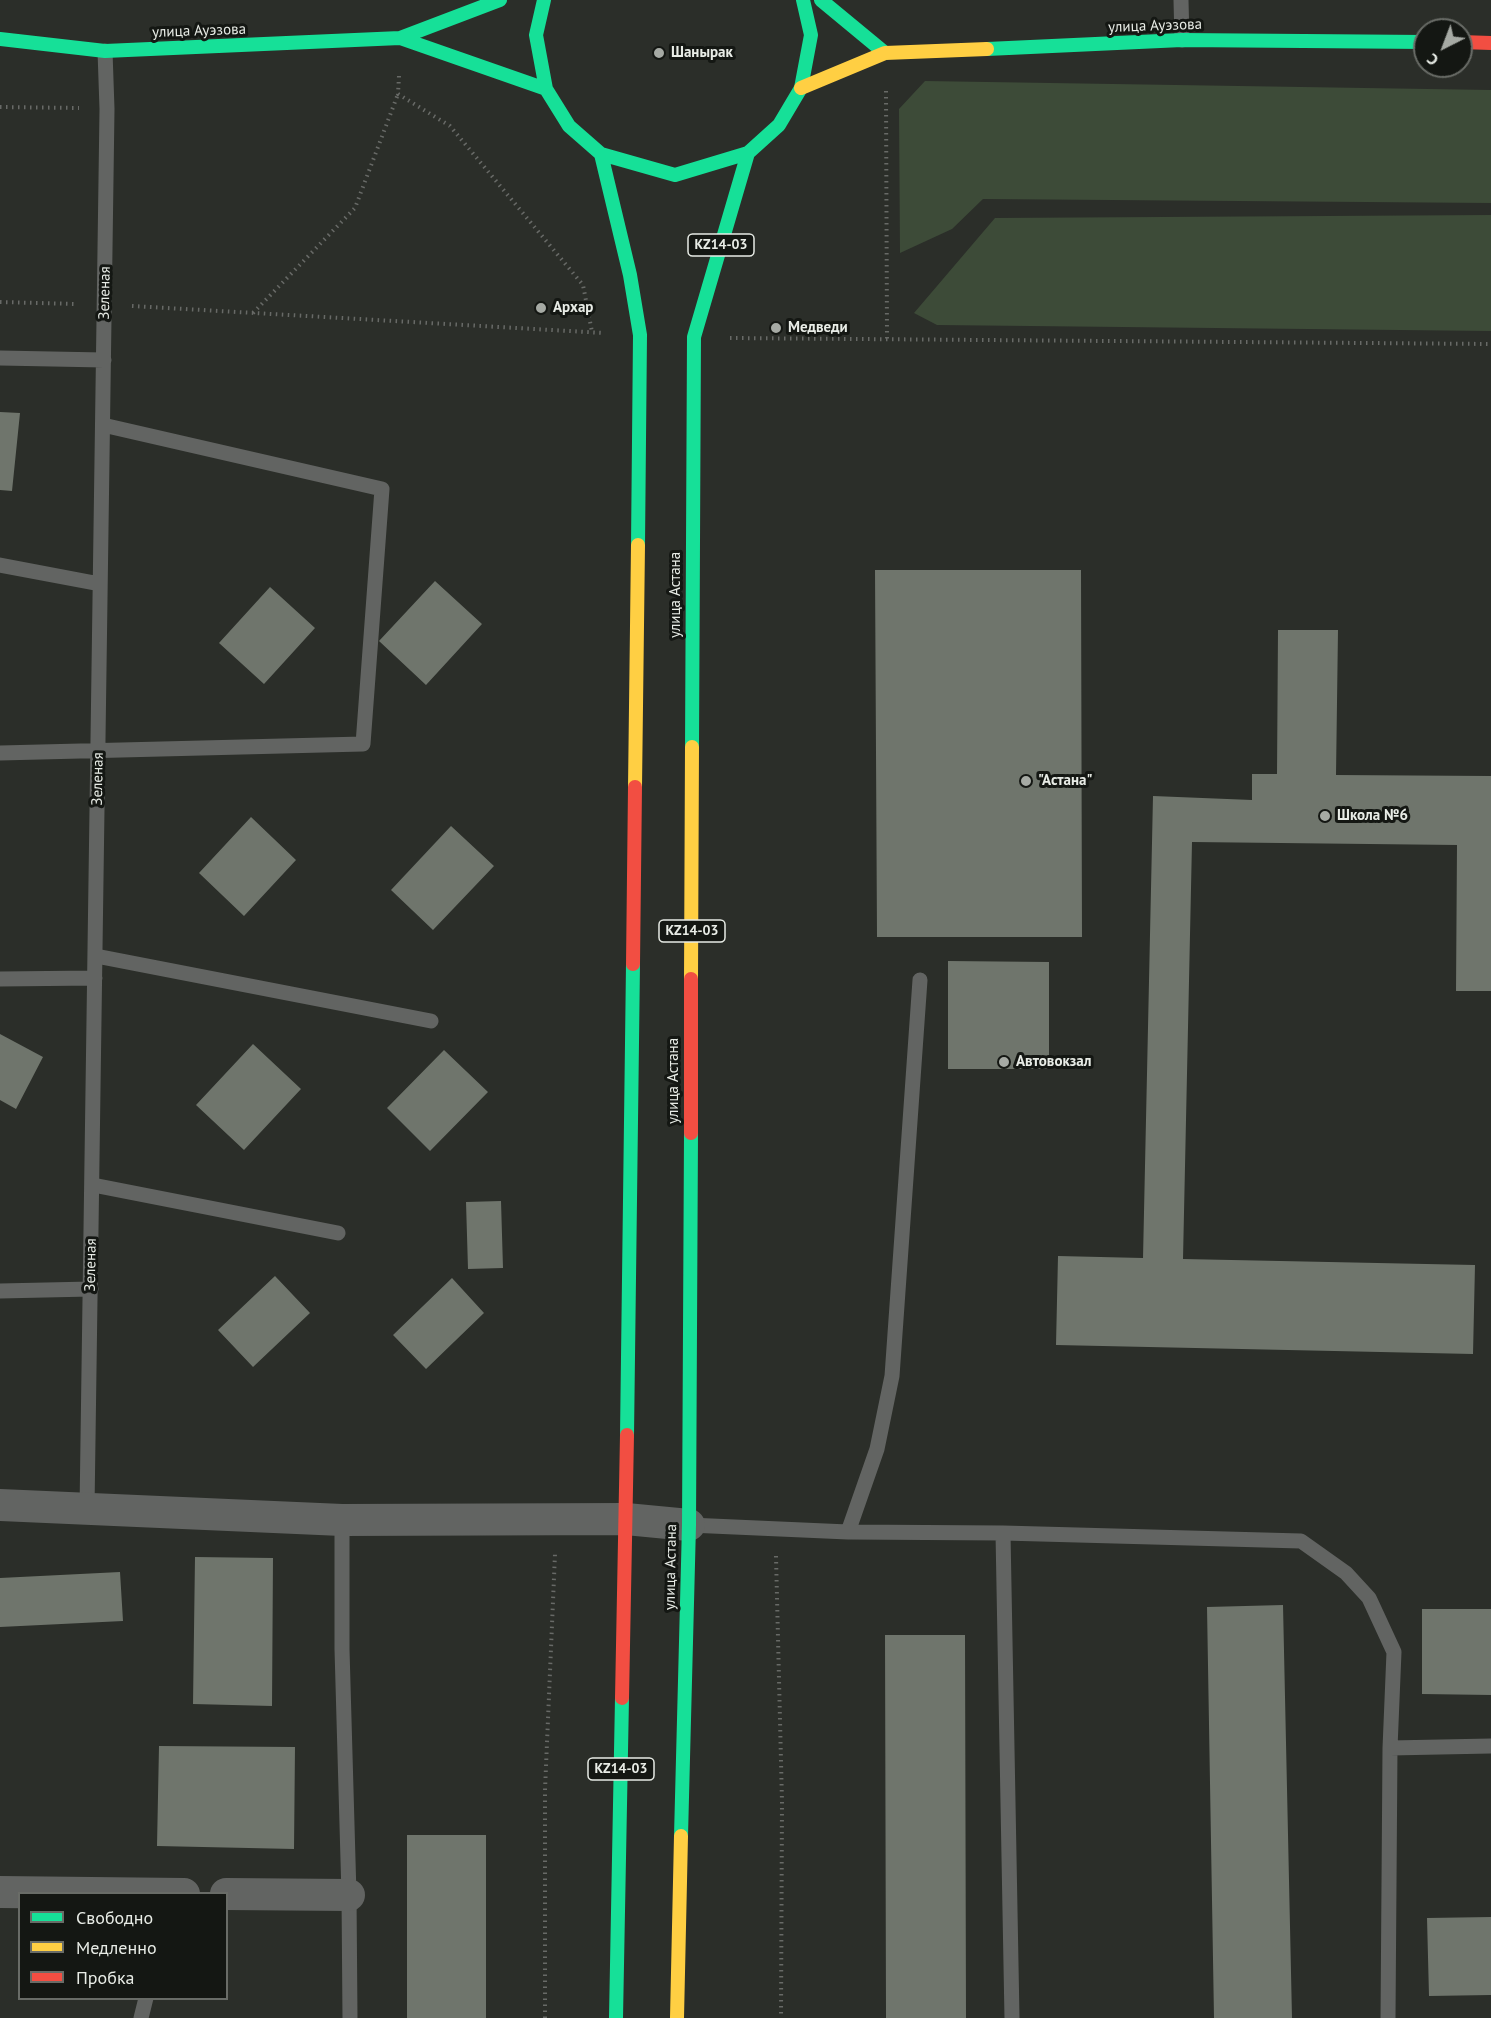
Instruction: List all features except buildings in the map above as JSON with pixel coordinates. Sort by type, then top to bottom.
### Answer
[{"type":"main road","points":[[400,38],[500,0]]},
{"type":"main road","points":[[544,0],[536,35],[546,89],[569,126],[601,154],[675,175],[748,153],[779,125],[801,88],[811,35],[802,0]]},
{"type":"main road","points":[[801,88],[885,53],[821,0]]},
{"type":"main road","points":[[400,38],[546,89]]},
{"type":"main road","name":"улица Ауэзова","points":[[0,39],[105,51],[400,38]]},
{"type":"main road","name":"улица Ауэзова","points":[[885,53],[1182,40],[1413,42]]},
{"type":"main road","points":[[1473,42],[1491,43]]},
{"type":"main road","name":"улица Астана","points":[[677,2018],[689,1525],[694,337],[748,153]]},
{"type":"main road","name":"KZ14-03","points":[[601,154],[630,275],[640,335],[626,1519],[616,2018]]},
{"type":"street","points":[[0,1505],[342,1520],[626,1519],[689,1525]]},
{"type":"street","points":[[0,1892],[18,1892]]},
{"type":"street","points":[[228,1894],[349,1895]]},
{"type":"lane","points":[[1181,0],[1182,40]]},
{"type":"lane","name":"Зеленая","points":[[87,1508],[105,304],[107,109],[105,51]]},
{"type":"lane","points":[[0,358],[104,360]]},
{"type":"lane","points":[[0,753],[363,744],[382,489],[103,425]]},
{"type":"lane","points":[[0,565],[100,584]]},
{"type":"lane","points":[[96,956],[431,1021]]},
{"type":"lane","points":[[0,979],[95,978]]},
{"type":"lane","points":[[848,1532],[877,1449],[892,1376],[920,981]]},
{"type":"lane","points":[[93,1185],[338,1233]]},
{"type":"lane","points":[[0,1291],[91,1289]]},
{"type":"lane","points":[[342,1520],[342,1649],[350,2018]]},
{"type":"lane","points":[[689,1525],[848,1532],[1002,1533],[1301,1542],[1346,1573],[1369,1598],[1394,1652],[1390,1748],[1388,2018]]},
{"type":"lane","points":[[1002,1533],[1012,2018]]},
{"type":"lane","points":[[1390,1748],[1491,1746]]},
{"type":"lane","points":[[141,2018],[146,2000]]},
{"type":"path","points":[[253,313],[355,208],[398,94],[400,38]]},
{"type":"path","points":[[885,53],[887,339]]},
{"type":"path","points":[[398,94],[450,126],[583,285],[592,333]]},
{"type":"path","points":[[0,107],[107,109]]},
{"type":"path","points":[[0,302],[105,304],[640,335]]},
{"type":"path","points":[[694,337],[1491,344]]},
{"type":"path","points":[[545,2018],[545,1790],[557,1519]]},
{"type":"path","points":[[776,1529],[782,1802],[781,2018]]},
{"type":"green space","points":[[925,81],[1491,90],[1491,203],[983,199],[952,229],[900,253],[899,109]]},
{"type":"green space","points":[[1491,215],[1491,331],[937,325],[914,313],[995,218]]},
{"type":"traffic: fast","points":[[0,39],[105,51],[400,38],[500,0]]},
{"type":"traffic: fast","points":[[544,0],[536,35],[546,89],[569,126],[601,154],[675,175],[748,153],[779,125],[801,88],[811,35],[803,0]]},
{"type":"traffic: fast","points":[[821,0],[885,53]]},
{"type":"traffic: fast","points":[[400,38],[546,89]]},
{"type":"traffic: fast","points":[[987,49],[1182,40],[1413,42]]},
{"type":"traffic: fast","points":[[692,747],[694,337],[748,153]]},
{"type":"traffic: fast","points":[[601,154],[630,275],[640,335],[638,545]]},
{"type":"traffic: fast","points":[[627,1435],[633,964]]},
{"type":"traffic: fast","points":[[681,1836],[689,1525],[691,1133]]},
{"type":"traffic: fast","points":[[616,2018],[622,1698]]},
{"type":"traffic: slow","points":[[801,88],[885,53],[987,49]]},
{"type":"traffic: slow","points":[[635,787],[638,545]]},
{"type":"traffic: slow","points":[[691,979],[692,747]]},
{"type":"traffic: slow","points":[[677,2018],[681,1836]]},
{"type":"traffic: jam","points":[[1473,42],[1491,43]]},
{"type":"traffic: jam","points":[[633,964],[635,787]]},
{"type":"traffic: jam","points":[[691,979],[691,1133]]},
{"type":"traffic: jam","points":[[622,1698],[627,1435]]},
{"type":"place","name":"Шанырак","points":[[659,53]]},
{"type":"place","name":"Архар","points":[[541,308]]},
{"type":"place","name":"Медведи","points":[[776,328]]},
{"type":"place","name":"\"Астана\"","points":[[1026,781]]},
{"type":"place","name":"Школа №6","points":[[1325,816]]},
{"type":"place","name":"Автовокзал","points":[[1004,1062]]}]
